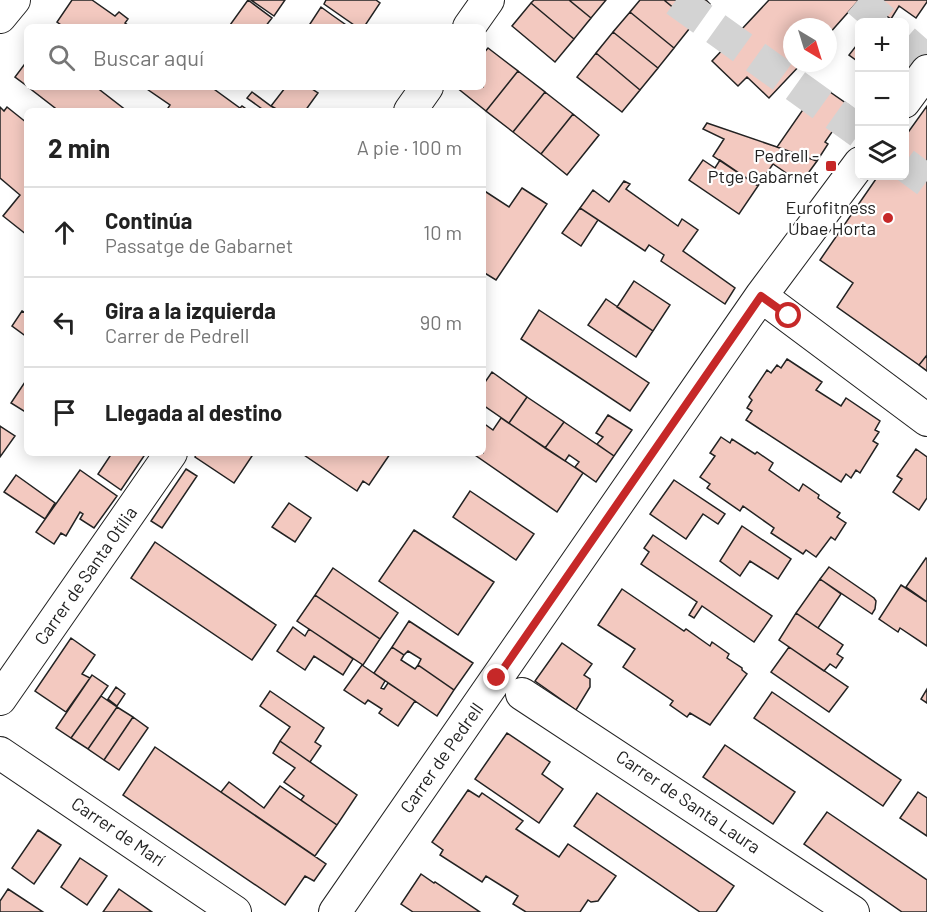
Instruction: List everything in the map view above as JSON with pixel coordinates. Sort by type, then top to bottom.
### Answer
[{"type":"street","points":[[0,17],[14,0]]},
{"type":"street","points":[[471,24],[488,0]]},
{"type":"street","points":[[909,95],[927,71]]},
{"type":"street","points":[[412,108],[425,90]]},
{"type":"street","name":"Carrer de Pedrell","points":[[335,912],[761,296],[855,170]]},
{"type":"street","points":[[761,296],[927,420]]},
{"type":"street","name":"Carrer de Santa Otília","points":[[0,699],[169,456]]},
{"type":"street","name":"Carrer de Santa Laura","points":[[522,694],[853,912]]},
{"type":"street","name":"Carrer de Marí","points":[[0,753],[235,912]]},
{"type":"building","points":[[72,0],[92,0],[115,16],[119,12],[128,19],[126,24],[60,24],[57,22]]},
{"type":"building","points":[[248,0],[272,18],[267,24],[231,24]]},
{"type":"building","points":[[251,0],[285,0],[274,16]]},
{"type":"building","points":[[326,0],[376,0],[380,3],[366,24],[353,24],[324,4]]},
{"type":"building","points":[[534,0],[569,0],[591,18],[574,39],[531,3]]},
{"type":"building","points":[[569,0],[606,0],[591,18]]},
{"type":"building","points":[[640,0],[664,0],[693,24],[674,48],[630,12]]},
{"type":"building","points":[[664,0],[706,0],[710,4],[693,24]]},
{"type":"building","points":[[769,0],[859,0],[837,25],[837,18],[783,18],[783,72],[794,72],[769,98],[747,77],[738,86],[712,61]]},
{"type":"building","points":[[881,0],[927,0],[916,18],[899,6],[892,18],[875,8]]},
{"type":"building","points":[[531,3],[574,39],[555,62],[512,26]]},
{"type":"building","points":[[321,7],[345,24],[310,24]]},
{"type":"building","points":[[630,12],[674,48],[658,68],[613,32]]},
{"type":"building","points":[[613,32],[658,68],[640,90],[596,53]]},
{"type":"building","points":[[855,47],[855,59],[849,55]]},
{"type":"building","points":[[488,48],[518,71],[486,111],[486,108],[482,108],[460,90],[486,90],[486,50]]},
{"type":"building","points":[[596,53],[640,90],[622,112],[577,77]]},
{"type":"building","points":[[24,65],[24,84],[15,77]]},
{"type":"building","points":[[518,71],[545,92],[513,132],[486,111]]},
{"type":"building","points":[[820,85],[850,106],[825,142],[828,144],[817,161],[777,147]]},
{"type":"building","points":[[32,90],[100,90],[123,108],[55,108]]},
{"type":"building","points":[[148,90],[215,90],[240,108],[168,108],[170,105]]},
{"type":"building","points":[[283,90],[314,90],[318,93],[307,108],[271,106]]},
{"type":"building","points":[[252,92],[275,108],[261,108],[247,98]]},
{"type":"building","points":[[545,92],[573,114],[541,154],[513,132]]},
{"type":"building","name":"Eurofitness Ubae Horta","points":[[927,106],[927,355],[919,365],[837,307],[853,283],[820,260],[875,180],[909,180],[909,131]]},
{"type":"building","points":[[0,107],[4,111],[7,107],[24,121],[24,233],[3,216],[20,195],[0,178]]},
{"type":"building","points":[[573,114],[599,135],[567,175],[541,154]]},
{"type":"building","points":[[707,123],[817,161],[801,183],[773,164],[758,186],[713,156],[724,139],[703,129]]},
{"type":"building","points":[[703,160],[715,168],[720,160],[758,186],[739,214],[689,180]]},
{"type":"building","points":[[624,181],[630,184],[626,189],[678,226],[682,219],[698,230],[683,251],[735,288],[725,304],[661,261],[664,255],[649,245],[645,251],[580,208],[593,190],[609,202]]},
{"type":"building","points":[[522,188],[547,204],[496,280],[486,274],[486,192],[509,207]]},
{"type":"building","points":[[580,208],[598,220],[581,246],[562,233]]},
{"type":"building","points":[[634,281],[670,305],[653,331],[617,307]]},
{"type":"building","points":[[606,299],[653,331],[636,357],[588,325]]},
{"type":"building","points":[[539,310],[649,383],[630,411],[521,339]]},
{"type":"building","points":[[22,311],[24,312],[24,335],[12,326]]},
{"type":"building","points":[[927,355],[927,371],[919,365]]},
{"type":"building","points":[[787,359],[822,382],[816,390],[841,406],[846,398],[880,421],[875,430],[879,432],[873,441],[878,444],[860,473],[856,470],[851,478],[846,474],[841,482],[746,420],[752,411],[747,408],[752,400],[749,397],[767,370],[771,373],[777,365],[781,368]]},
{"type":"building","points":[[492,372],[527,397],[509,423],[486,407],[486,381]]},
{"type":"building","points":[[24,384],[24,411],[11,403]]},
{"type":"building","points":[[527,397],[564,422],[545,448],[509,423]]},
{"type":"building","points":[[608,415],[632,430],[614,456],[597,444],[603,437],[596,433]]},
{"type":"building","points":[[501,418],[583,473],[557,512],[476,456],[486,456],[486,425],[493,430]]},
{"type":"building","points":[[564,422],[614,456],[596,482],[575,467],[579,462],[569,455],[565,461],[545,448]]},
{"type":"building","points":[[0,426],[15,436],[0,457]]},
{"type":"building","points":[[721,437],[730,443],[732,439],[755,454],[757,452],[773,463],[769,470],[799,491],[803,484],[840,513],[837,517],[846,523],[835,540],[831,537],[816,557],[806,550],[803,554],[771,533],[774,528],[743,506],[740,511],[707,488],[710,484],[700,477],[715,456],[710,453]]},
{"type":"building","points":[[916,449],[927,457],[927,498],[919,510],[893,492],[902,479],[897,476]]},
{"type":"building","points":[[110,456],[144,456],[121,490],[98,474]]},
{"type":"building","points":[[196,456],[252,456],[234,483]]},
{"type":"building","points":[[305,456],[389,456],[369,485],[363,481],[357,491]]},
{"type":"building","points":[[186,469],[197,476],[162,528],[151,521]]},
{"type":"building","points":[[80,470],[117,496],[94,528],[80,519],[83,514],[80,512],[66,536],[61,533],[54,544],[36,532]]},
{"type":"building","points":[[16,475],[55,503],[45,519],[4,492]]},
{"type":"building","points":[[674,480],[725,514],[718,524],[703,514],[686,539],[650,514]]},
{"type":"building","points":[[470,491],[534,534],[516,560],[453,517]]},
{"type":"building","points":[[289,503],[311,518],[295,542],[272,527]]},
{"type":"building","points":[[742,526],[791,559],[778,579],[750,561],[740,576],[720,561]]},
{"type":"building","points":[[414,530],[494,582],[458,635],[379,581]]},
{"type":"building","points":[[653,535],[772,616],[754,642],[702,606],[694,618],[689,615],[697,602],[641,564],[649,552],[644,548]]},
{"type":"building","points":[[155,542],[276,625],[252,660],[131,578]]},
{"type":"building","points":[[927,559],[927,602],[906,587]]},
{"type":"building","points":[[829,567],[874,598],[875,609],[872,614],[820,579]]},
{"type":"building","points":[[333,568],[398,613],[380,639],[315,595]]},
{"type":"building","points":[[820,579],[841,594],[818,628],[796,613]]},
{"type":"building","points":[[901,585],[927,602],[927,646],[900,628],[898,632],[879,619]]},
{"type":"building","points":[[622,589],[684,631],[686,629],[710,646],[712,642],[729,654],[727,658],[747,674],[710,725],[690,713],[687,717],[670,705],[673,701],[623,667],[635,649],[598,625]]},
{"type":"building","points":[[315,595],[380,639],[363,665],[297,621]]},
{"type":"building","points":[[796,613],[843,645],[837,654],[843,658],[836,668],[830,664],[824,671],[779,640]]},
{"type":"building","points":[[409,621],[473,663],[454,690],[418,665],[421,659],[408,651],[404,655],[392,647]]},
{"type":"building","points":[[293,627],[305,636],[309,629],[353,659],[343,675],[314,656],[305,670],[277,651]]},
{"type":"building","points":[[71,638],[95,655],[82,674],[90,678],[66,712],[35,691]]},
{"type":"building","points":[[562,643],[592,664],[584,675],[590,679],[590,687],[576,710],[535,681]]},
{"type":"building","points":[[392,647],[404,655],[401,660],[415,669],[418,665],[454,690],[437,716],[374,673]]},
{"type":"building","points":[[789,647],[848,687],[829,712],[771,672]]},
{"type":"building","points":[[362,665],[385,681],[381,688],[384,689],[388,683],[415,701],[398,726],[379,713],[382,709],[368,700],[365,704],[344,690]]},
{"type":"building","points":[[92,675],[108,686],[71,738],[56,728]]},
{"type":"building","points":[[116,687],[125,694],[117,706],[108,699]]},
{"type":"building","points":[[927,689],[927,703],[921,699]]},
{"type":"building","points":[[270,691],[324,728],[315,742],[321,746],[310,762],[280,741],[290,727],[260,706]]},
{"type":"building","points":[[772,692],[901,780],[883,806],[754,718]]},
{"type":"building","points":[[101,696],[117,707],[88,749],[71,738]]},
{"type":"building","points":[[117,707],[133,717],[104,760],[88,749]]},
{"type":"building","points":[[133,717],[148,728],[119,770],[104,760]]},
{"type":"building","points":[[507,733],[550,762],[542,774],[563,789],[539,823],[475,779]]},
{"type":"building","points":[[280,741],[357,795],[337,825],[301,800],[304,796],[284,782],[295,768],[273,753]]},
{"type":"building","points":[[725,745],[795,792],[773,824],[703,777]]},
{"type":"building","points":[[155,747],[326,864],[314,881],[305,876],[285,905],[123,795]]},
{"type":"building","points":[[229,782],[264,808],[280,786],[337,825],[315,856],[221,792]]},
{"type":"building","points":[[468,790],[479,797],[482,793],[523,821],[516,829],[559,857],[568,844],[616,876],[598,901],[588,900],[580,912],[526,912],[513,904],[518,896],[486,876],[482,882],[440,855],[443,850],[432,842]]},
{"type":"building","points":[[918,792],[927,798],[927,836],[900,818]]},
{"type":"building","points":[[597,793],[734,886],[716,912],[700,912],[574,826]]},
{"type":"building","points":[[827,812],[927,880],[927,912],[902,912],[804,844]]},
{"type":"building","points":[[38,830],[61,845],[34,884],[12,868]]},
{"type":"building","points":[[80,858],[107,876],[87,905],[61,887]]},
{"type":"building","points":[[421,874],[480,912],[413,912],[401,904]]},
{"type":"building","points":[[8,889],[43,912],[0,912],[0,901]]},
{"type":"building","points":[[119,889],[152,912],[103,912]]},
{"type":"tunnel","points":[[676,0],[855,128]]},
{"type":"tunnel","points":[[858,0],[879,18]]},
{"type":"tunnel","points":[[909,45],[927,61]]},
{"type":"tunnel","points":[[909,168],[927,181]]},
{"type":"place","name":"Pedrell - Ptge Gabarnet","points":[[831,166]]},
{"type":"place","name":"Eurofitness Ubae Horta","points":[[888,218]]},
{"type":"route","points":[[497,678],[761,296],[789,316]]}]
